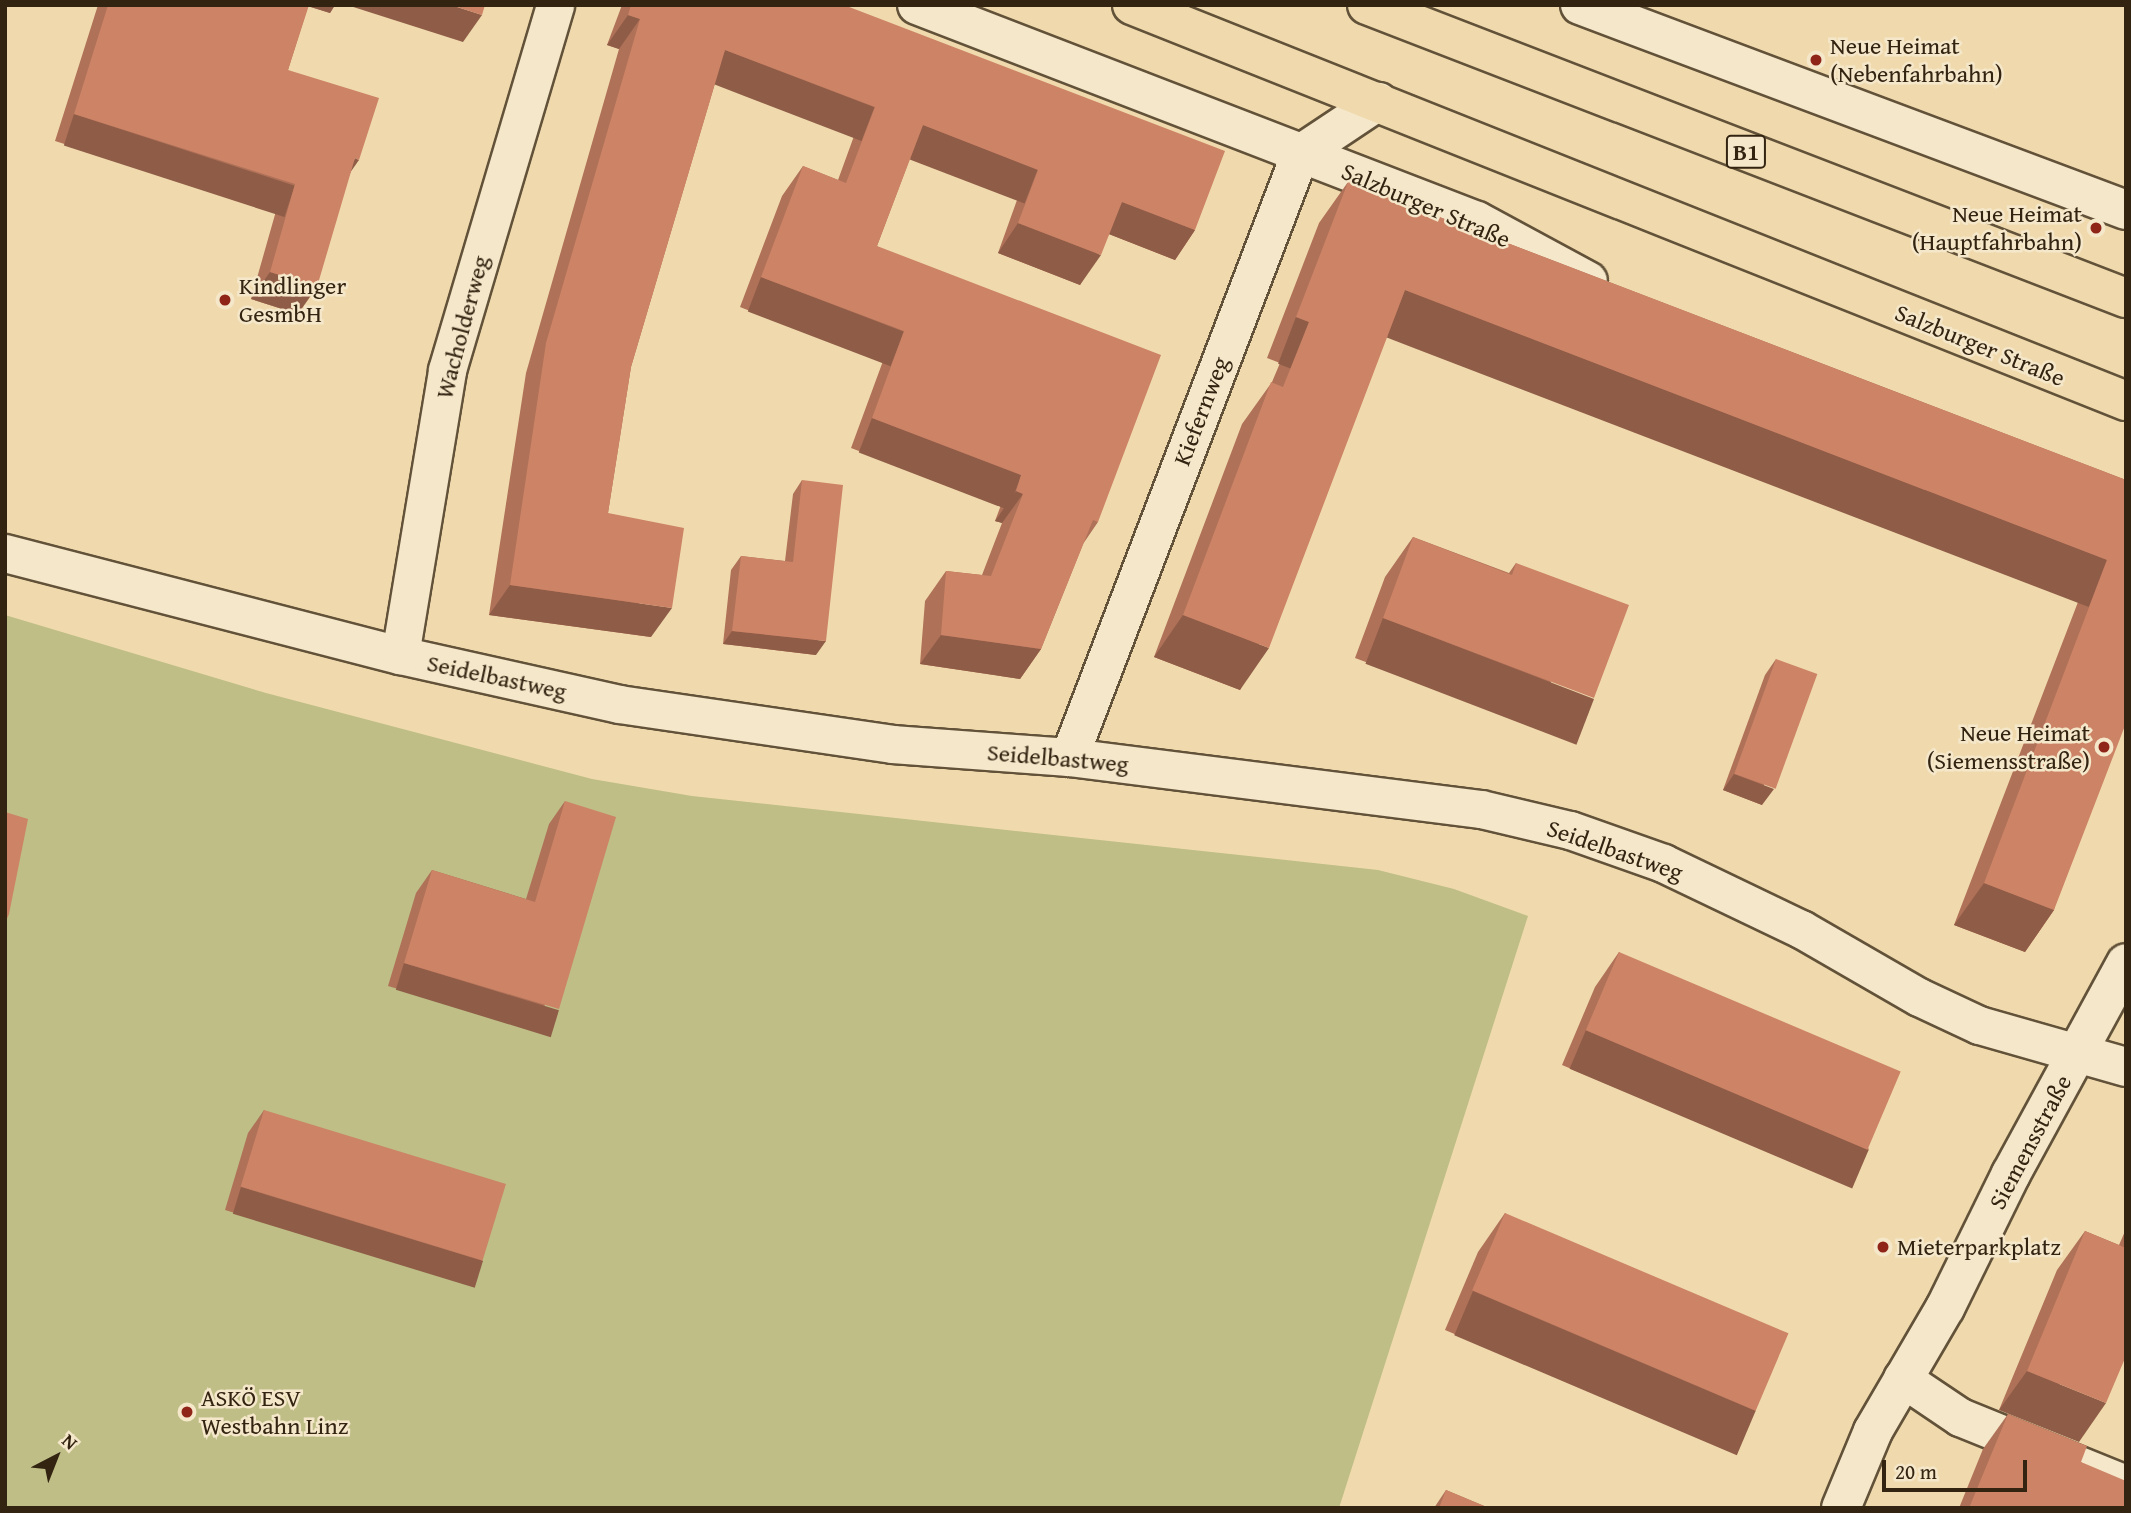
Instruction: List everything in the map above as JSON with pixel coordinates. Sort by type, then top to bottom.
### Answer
[{"type":"main road","name":"Salzburger Straße","points":[[1132,5],[2126,401]]},
{"type":"main road","name":"B1","points":[[1367,5],[2126,298]]},
{"type":"street","name":"Wacholderweg","points":[[400,655],[447,370],[555,5]]},
{"type":"street","name":"Salzburger Straße","points":[[917,5],[1477,221],[1615,295]]},
{"type":"street","points":[[1580,5],[2126,210]]},
{"type":"street","points":[[1300,153],[1378,102]]},
{"type":"street","name":"Kiefernweg","points":[[1069,757],[1300,153]]},
{"type":"street","name":"Seidelbastweg","points":[[5,554],[400,655],[619,704],[892,744],[1069,757],[1389,795],[1481,809],[1570,830],[1663,863],[1801,929],[1919,997],[1979,1025],[2077,1053]]},
{"type":"street","name":"Siemensstraße","points":[[1841,1508],[1873,1432],[1945,1308],[2126,964]]},
{"type":"street","points":[[2077,1053],[2126,1067]]},
{"type":"street","points":[[1902,1378],[1961,1417],[2126,1484]]},
{"type":"green space","points":[[5,615],[266,693],[592,779],[692,796],[1378,870],[1454,889],[1528,916],[1339,1508],[5,1508]]},
{"type":"building","points":[[108,5],[309,5],[288,70],[379,98],[359,160],[355,158],[317,287],[270,272],[295,184],[74,114]]},
{"type":"building","points":[[451,5],[485,5],[482,15]]},
{"type":"building","points":[[631,5],[844,5],[1225,151],[1195,230],[1122,202],[1101,255],[1018,223],[1038,170],[923,125],[877,246],[1161,355],[1098,522],[1093,520],[1041,649],[941,635],[946,571],[991,576],[1023,494],[1016,491],[1021,475],[872,418],[904,331],[761,277],[803,166],[846,183],[875,107],[725,50],[631,367],[608,513],[684,528],[672,608],[510,585],[546,343],[640,19],[628,15]]},
{"type":"building","points":[[1348,182],[2126,480],[2126,723],[2054,910],[1984,883],[2107,560],[1405,290],[1269,648],[1183,615],[1271,382],[1283,387],[1309,322],[1296,317]]},
{"type":"building","points":[[802,480],[843,485],[826,641],[732,631],[741,556],[793,562]]},
{"type":"building","points":[[1413,537],[1512,575],[1516,563],[1629,605],[1594,698],[1383,618]]},
{"type":"building","points":[[1776,659],[1817,674],[1776,789],[1734,774]]},
{"type":"building","points":[[565,801],[616,817],[559,1009],[404,963],[432,870],[535,902]]},
{"type":"building","points":[[5,812],[28,819],[5,923]]},
{"type":"building","points":[[1619,952],[1901,1072],[1867,1150],[1586,1030]]},
{"type":"building","points":[[264,1110],[506,1184],[483,1260],[241,1187]]},
{"type":"building","points":[[1505,1213],[1789,1333],[1756,1411],[1472,1290]]},
{"type":"building","points":[[2085,1231],[2126,1248],[2126,1356],[2106,1403],[2027,1371]]},
{"type":"building","points":[[2008,1414],[2087,1446],[2081,1462],[2126,1481],[2126,1508],[1969,1508]]},
{"type":"building","points":[[1446,1490],[1489,1508],[1439,1508]]},
{"type":"place","name":"Neue Heimat (Nebenfahrbahn)","points":[[1816,60]]},
{"type":"place","name":"Neue Heimat (Hauptfahrbahn)","points":[[2096,228]]},
{"type":"place","name":"Kindlinger GesmbH","points":[[225,300]]},
{"type":"place","name":"Neue Heimat (Siemensstraße)","points":[[2104,747]]},
{"type":"place","name":"Mieterparkplatz","points":[[1883,1247]]},
{"type":"place","name":"ASKÖ ESV Westbahn Linz","points":[[187,1412]]}]
